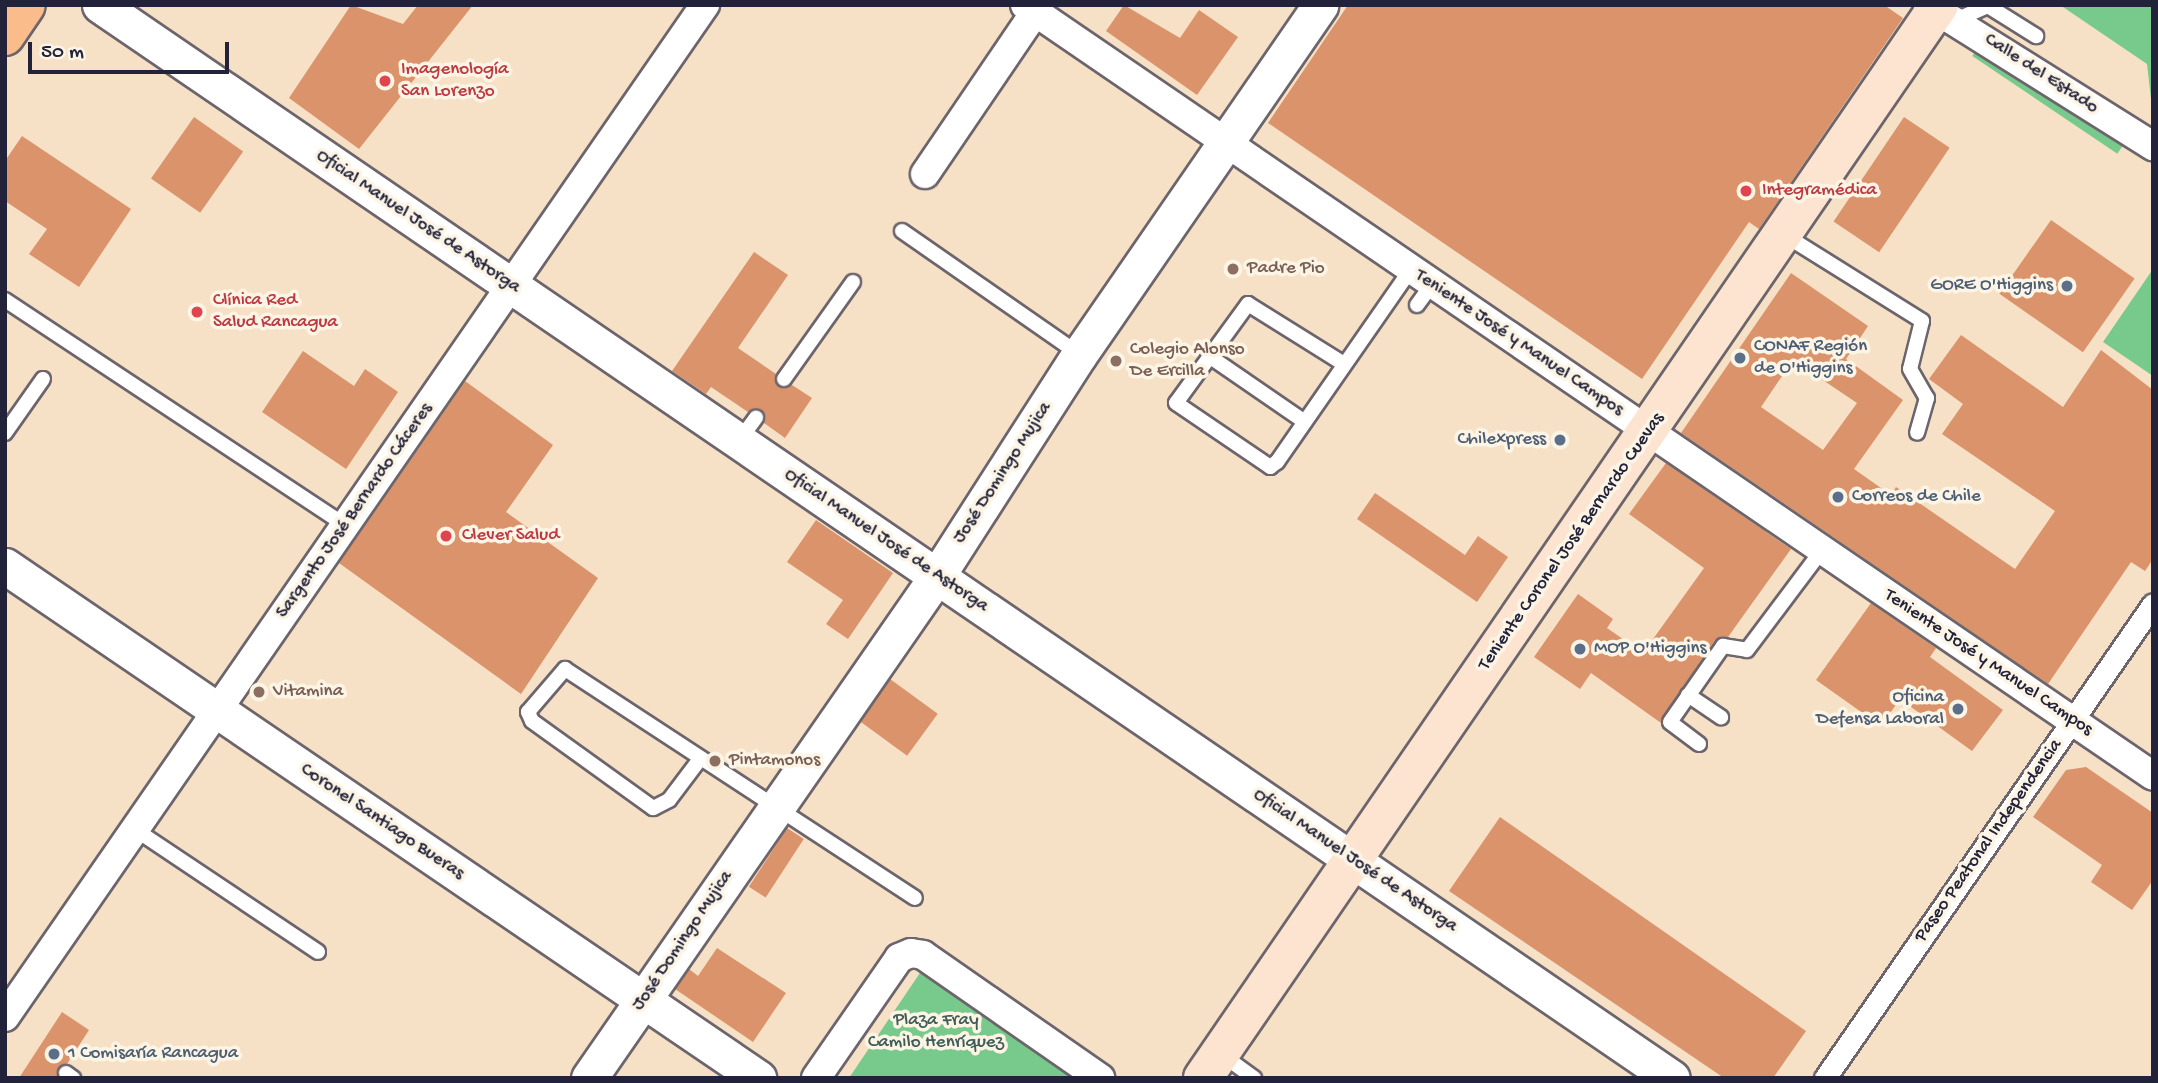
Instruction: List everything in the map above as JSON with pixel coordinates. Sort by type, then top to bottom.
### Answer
[{"type":"main road","points":[[5,36],[26,5]]},
{"type":"main road","name":"Teniente Coronel José Bernardo Cuevas","points":[[1212,1065],[1649,432],[1782,234],[1940,10]]},
{"type":"street","name":"Oficial Manuel José de Astorga","points":[[100,5],[511,285],[748,430],[937,576],[1672,1078]]},
{"type":"street","name":"Sargento José Bernardo Cáceres","points":[[5,1017],[705,5]]},
{"type":"street","name":"José Domingo Mujica","points":[[589,1078],[937,576],[1080,355],[1320,5]]},
{"type":"street","name":"Teniente José y Manuel Campos","points":[[1030,9],[1226,142],[1420,286],[1649,432],[2153,776]]},
{"type":"street","points":[[925,174],[1030,9]]},
{"type":"street","name":"Calle del Estado","points":[[1940,10],[2153,146]]},
{"type":"street","name":"Coronel Santiago Bueras","points":[[5,566],[758,1078]]},
{"type":"street","name":"Paseo Peatonal Independencia","points":[[1825,1078],[2153,604]]},
{"type":"street","points":[[816,1078],[899,958],[911,953],[923,955],[1100,1078]]},
{"type":"lane","points":[[1940,10],[1988,6],[2036,36]]},
{"type":"lane","points":[[902,231],[1080,355]]},
{"type":"lane","points":[[1782,234],[1922,321],[1910,369],[1927,398],[1917,433]]},
{"type":"lane","points":[[784,379],[853,282]]},
{"type":"lane","points":[[1343,365],[1248,304],[1176,403],[1258,463],[1277,462],[1343,365],[1420,286]]},
{"type":"lane","points":[[5,300],[346,526]]},
{"type":"lane","points":[[1209,356],[1305,422]]},
{"type":"lane","points":[[5,433],[43,379]]},
{"type":"lane","points":[[1699,744],[1669,724],[1725,645],[1747,650],[1822,550]]},
{"type":"lane","points":[[700,759],[669,800],[653,808],[532,721],[528,712],[565,669],[915,898]]},
{"type":"lane","points":[[1688,695],[1721,717]]},
{"type":"lane","points":[[136,830],[318,952]]},
{"type":"lane","points":[[1212,1065],[1254,1078]]},
{"type":"green space","points":[[2060,5],[2153,5],[2153,117],[2147,64]]},
{"type":"green space","points":[[1979,46],[2124,144],[2117,154],[1972,56]]},
{"type":"green space","points":[[2153,269],[2153,376],[2103,342]]},
{"type":"green space","name":"Plaza Fray Camilo Henríquez","points":[[924,967],[1086,1078],[849,1078]]},
{"type":"building","points":[[351,5],[403,24],[418,5],[473,5],[359,149],[289,98]]},
{"type":"building","points":[[1124,5],[1180,38],[1199,10],[1238,37],[1197,95],[1106,31]]},
{"type":"building","points":[[1348,5],[1884,5],[1903,18],[1759,229],[1749,222],[1642,379],[1268,123]]},
{"type":"building","points":[[194,117],[243,151],[200,213],[151,178]]},
{"type":"building","points":[[1904,117],[1950,148],[1879,252],[1834,221]]},
{"type":"building","points":[[22,136],[131,209],[79,287],[29,254],[47,229],[5,201],[5,161]]},
{"type":"building","name":"GORE O'Higgins","points":[[2051,220],[2135,279],[2083,352],[1999,294]]},
{"type":"building","points":[[754,252],[788,275],[738,348],[776,374],[779,387],[792,385],[812,398],[785,438],[764,423],[761,410],[748,412],[711,387],[706,394],[672,371]]},
{"type":"building","points":[[1791,273],[1868,326],[1846,359],[1903,400],[1854,469],[1891,495],[1896,487],[2015,569],[2055,511],[1942,434],[1963,404],[1929,379],[1961,335],[2063,407],[2101,350],[2153,390],[2153,559],[2145,571],[2131,562],[2048,684],[1681,433]],"holes":[[[1793,360],[1857,403],[1823,450],[1761,407]]]},
{"type":"building","points":[[303,351],[354,386],[365,369],[398,392],[346,469],[262,412]]},
{"type":"building","name":"Clever Salud","points":[[465,381],[553,445],[506,512],[598,578],[521,694],[339,563]]},
{"type":"building","points":[[1666,463],[1791,549],[1728,637],[1715,640],[1661,723],[1591,673],[1580,689],[1534,657],[1578,594],[1613,619],[1607,628],[1643,653],[1704,568],[1629,514]]},
{"type":"building","points":[[1375,493],[1465,555],[1478,536],[1508,557],[1477,602],[1357,519]]},
{"type":"building","points":[[816,520],[893,573],[848,639],[826,624],[843,600],[787,562]]},
{"type":"building","points":[[1871,603],[1936,648],[1930,657],[2003,710],[1972,751],[1900,699],[1881,726],[1816,680]]},
{"type":"building","points":[[890,679],[938,714],[907,756],[859,721]]},
{"type":"building","points":[[2086,767],[2153,813],[2153,880],[2132,910],[2091,882],[2102,865],[2033,817],[2066,770]]},
{"type":"building","points":[[1500,817],[1806,1031],[1773,1078],[1724,1078],[1449,891]]},
{"type":"building","points":[[787,828],[804,839],[766,898],[749,887]]},
{"type":"building","points":[[717,948],[786,993],[753,1042],[675,989],[689,969],[698,976]]},
{"type":"building","name":"1 Comisaría Rancagua","points":[[62,1012],[89,1030],[67,1064],[58,1068],[58,1078],[19,1078]]},
{"type":"place","name":"Imagenología San Lorenzo","points":[[385,81]]},
{"type":"place","name":"Integramédica","points":[[1746,191]]},
{"type":"place","name":"Padre Pio","points":[[1233,269]]},
{"type":"place","name":"GORE O'Higgins","points":[[2067,286]]},
{"type":"place","name":"Clínica Red Salud Rancagua","points":[[197,312]]},
{"type":"place","name":"CONAF Región de O'Higgins","points":[[1740,358]]},
{"type":"place","name":"Colegio Alonso De Ercilla","points":[[1116,361]]},
{"type":"place","name":"Chilexpress","points":[[1560,440]]},
{"type":"place","name":"Correos de Chile","points":[[1838,497]]},
{"type":"place","name":"Clever Salud","points":[[446,536]]},
{"type":"place","name":"MOP O'Higgins","points":[[1580,649]]},
{"type":"place","name":"Vitamina","points":[[259,692]]},
{"type":"place","name":"Oficina Defensa Laboral","points":[[1958,709]]},
{"type":"place","name":"Pintamonos","points":[[715,761]]},
{"type":"place","name":"1 Comisaría Rancagua","points":[[54,1054]]}]
